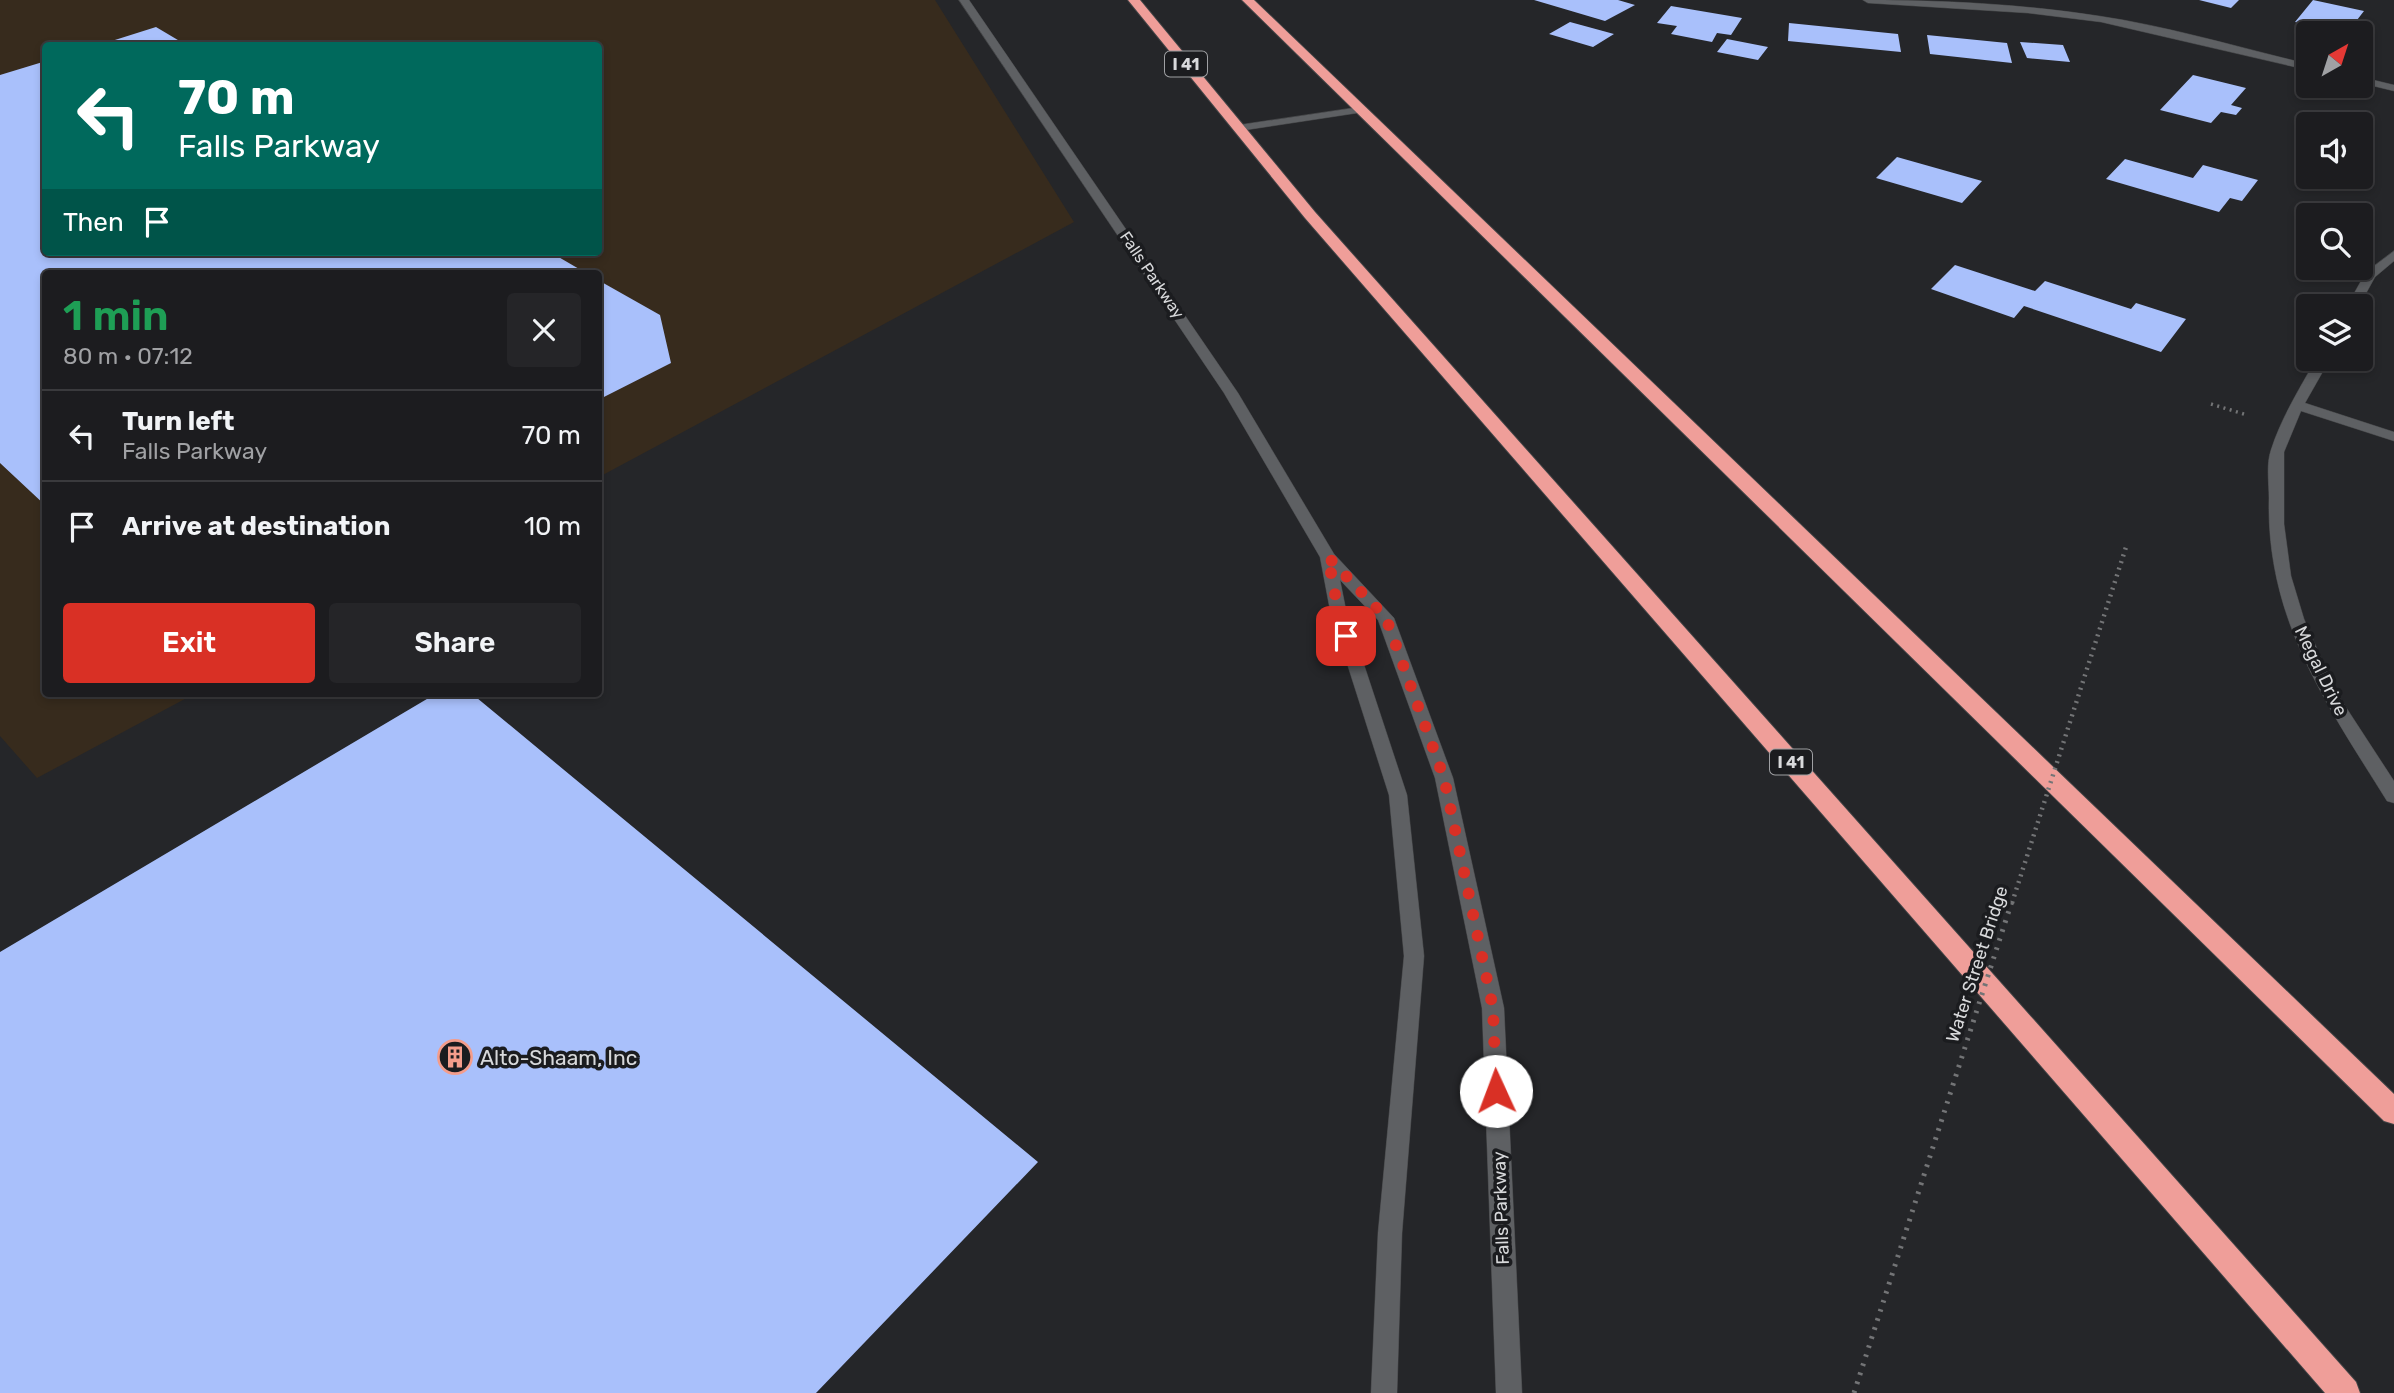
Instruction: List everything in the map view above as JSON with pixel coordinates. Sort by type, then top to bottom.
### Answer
[{"type":"highway","name":"I 41","points":[[1134,0],[1329,236],[2345,1393]]},
{"type":"highway","points":[[1248,0],[2394,1112]]},
{"type":"street","name":"Falls Parkway","points":[[964,0],[1231,393],[1328,557],[1386,618],[1444,778],[1493,1008],[1509,1393]]},
{"type":"street","points":[[1868,0],[2028,10],[2101,19],[2296,64]]},
{"type":"street","points":[[2373,83],[2394,88]]},
{"type":"street","points":[[1239,128],[1360,110]]},
{"type":"street","points":[[2360,294],[2370,275],[2394,255]]},
{"type":"street","name":"Megal Drive","points":[[2316,371],[2297,405],[2277,452],[2276,524],[2283,576],[2296,619],[2328,693],[2394,796]]},
{"type":"street","points":[[2297,405],[2394,437]]},
{"type":"street","name":"Falls Parkway","points":[[1328,557],[1338,610],[1398,794],[1414,956],[1390,1233],[1384,1393]]},
{"type":"path","name":"Water Street Bridge","points":[[1854,1393],[2127,544]]},
{"type":"shaded area","points":[[0,0],[935,0],[1074,222],[602,475],[602,270],[42,270],[42,697],[189,697],[37,778],[0,736]]},
{"type":"building","points":[[1534,0],[1618,0],[1635,5],[1605,21]]},
{"type":"building","points":[[2199,0],[2239,0],[2231,8]]},
{"type":"building","points":[[2313,0],[2364,11],[2356,21],[2295,22]]},
{"type":"building","points":[[1671,6],[1742,18],[1731,35],[1717,33],[1712,42],[1671,34],[1677,26],[1657,23]]},
{"type":"building","points":[[1570,22],[1614,34],[1593,47],[1549,34]]},
{"type":"building","points":[[1789,23],[1898,34],[1901,52],[1788,41]]},
{"type":"building","points":[[156,27],[181,42],[108,42]]},
{"type":"building","points":[[1927,35],[2007,43],[2012,63],[1930,54]]},
{"type":"building","points":[[1727,39],[1768,47],[1758,60],[1717,52]]},
{"type":"building","points":[[2020,42],[2063,45],[2070,62],[2027,58]]},
{"type":"building","points":[[42,62],[42,256],[557,256],[581,270],[42,270],[42,502],[0,463],[0,75]]},
{"type":"building","points":[[2193,75],[2246,88],[2231,105],[2242,108],[2236,115],[2221,112],[2211,123],[2160,110]]},
{"type":"building","points":[[1897,157],[1982,181],[1962,203],[1876,178]]},
{"type":"building","points":[[2125,159],[2193,178],[2203,165],[2258,180],[2242,201],[2230,198],[2219,212],[2106,179]]},
{"type":"building","points":[[1955,265],[2035,291],[2045,281],[2131,309],[2136,303],[2186,319],[2161,352],[2024,306],[2014,318],[1931,289]]},
{"type":"building","points":[[602,282],[660,315],[671,363],[602,398]]},
{"type":"building","name":"Alto-Shaam, Inc","points":[[430,697],[476,697],[1038,1162],[816,1393],[0,1393],[0,952]]},
{"type":"place","name":"Alto-Shaam, Inc","points":[[455,1057]]},
{"type":"route","points":[[1346,636],[1328,557],[1386,618],[1444,778],[1493,1008],[1496,1091]]}]
